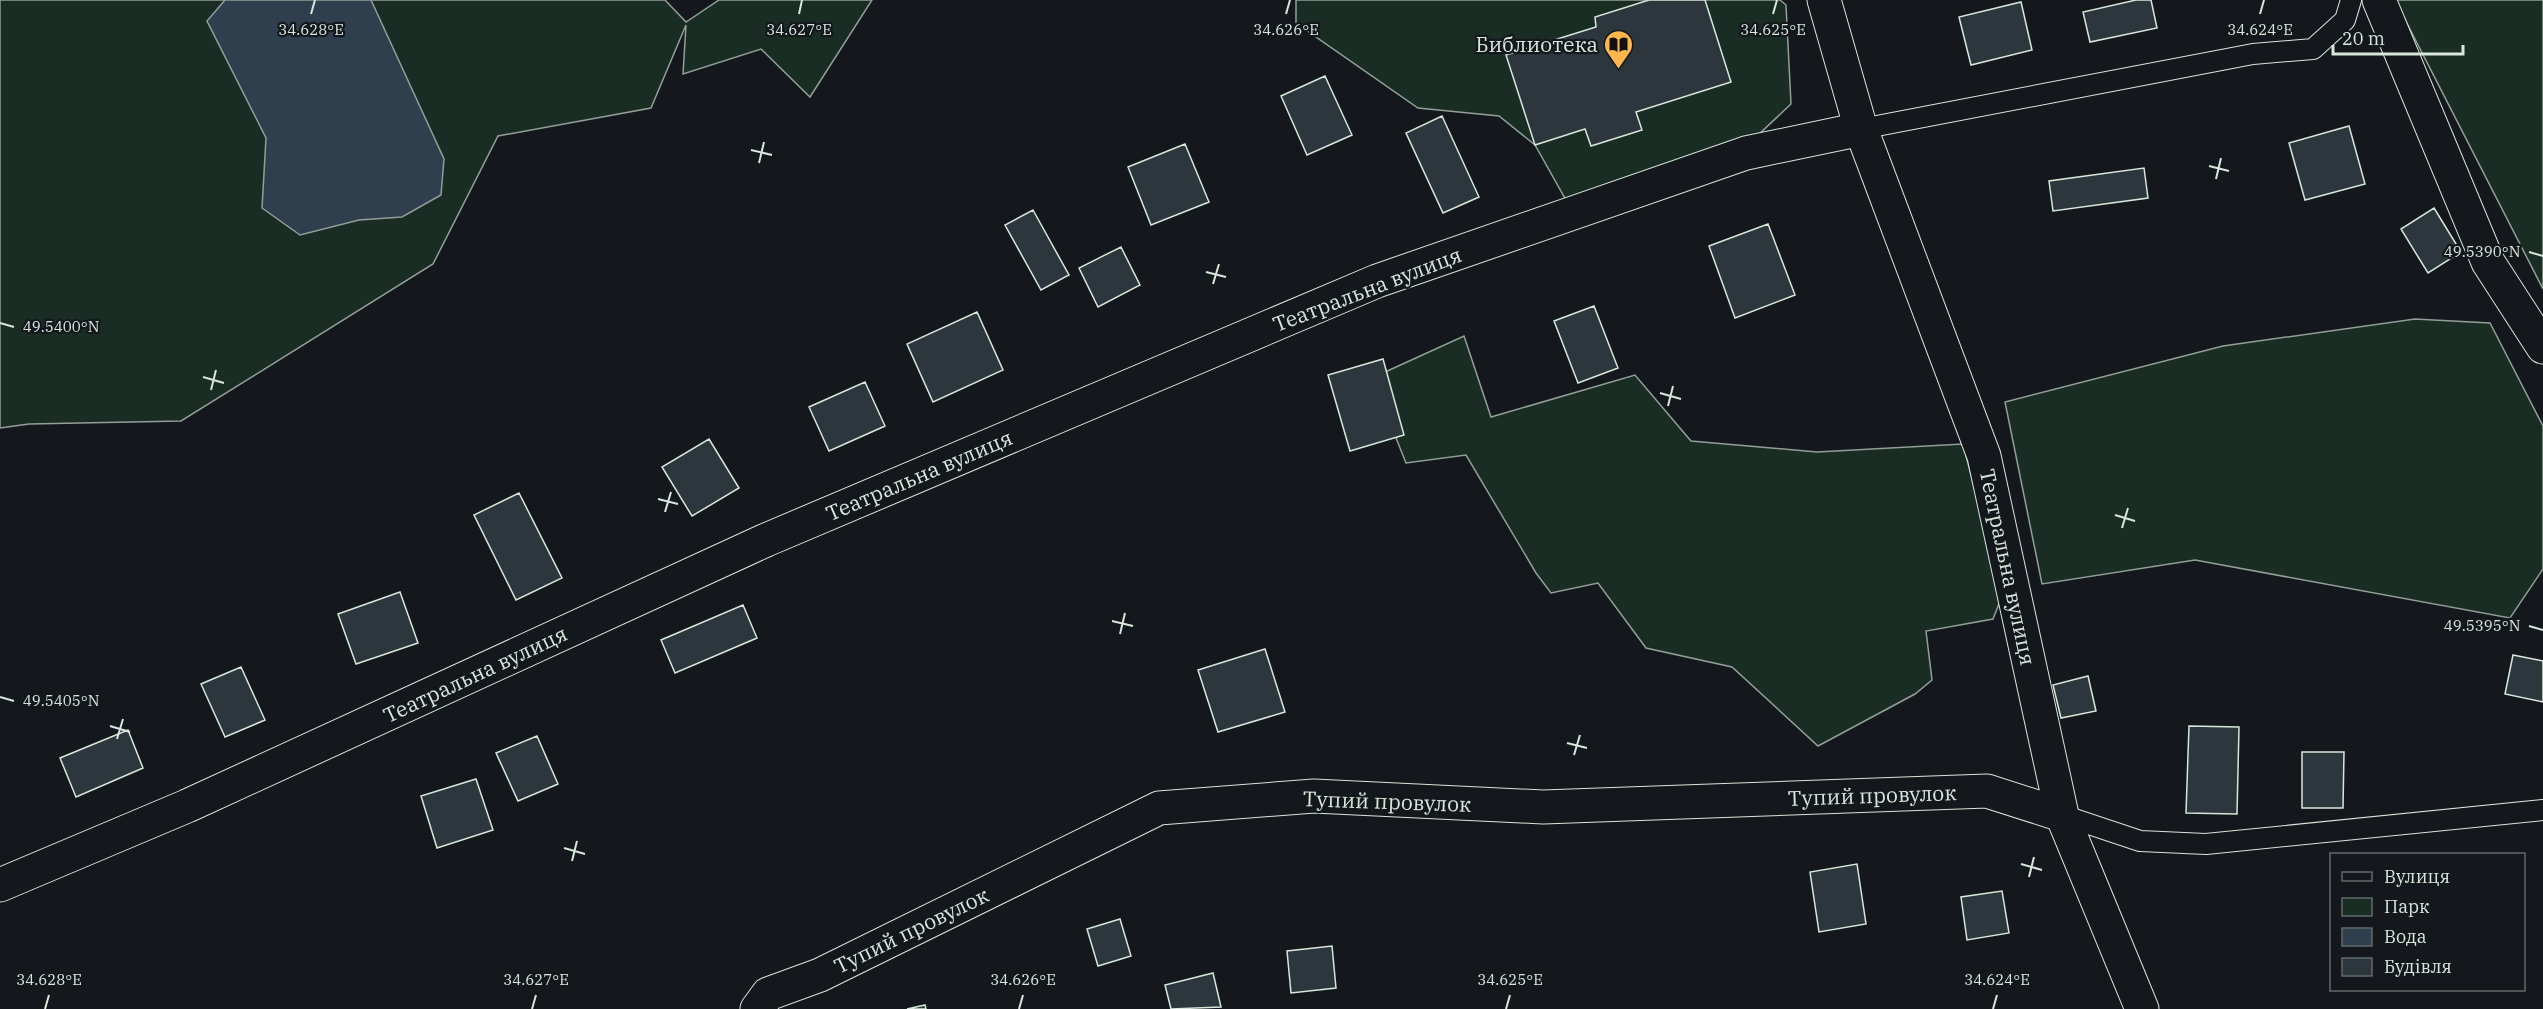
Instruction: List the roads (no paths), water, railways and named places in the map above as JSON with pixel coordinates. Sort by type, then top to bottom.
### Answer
[{"type":"street","name":"Театральна вулиця","points":[[1824,0],[1862,129],[1984,456],[2062,815],[2142,1009]]},
{"type":"street","points":[[2379,0],[2488,262],[2543,347]]},
{"type":"street","name":"Театральна вулиця","points":[[0,885],[187,806],[766,540],[1377,281],[1746,153],[1862,129]]},
{"type":"street","name":"Тупий провулок","points":[[757,1009],[768,994],[820,975],[1159,808],[1314,796],[1543,807],[1987,791],[2062,815]]},
{"type":"lane","points":[[1862,129],[2253,54],[2313,49],[2345,20],[2351,0]]},
{"type":"lane","points":[[2062,815],[2140,841],[2206,844],[2543,810]]},
{"type":"water","points":[[225,0],[371,0],[444,159],[441,195],[402,217],[359,220],[300,235],[262,208],[266,138],[207,21]]},
{"type":"place","name":"Библиотека","points":[[1619,70]]}]
